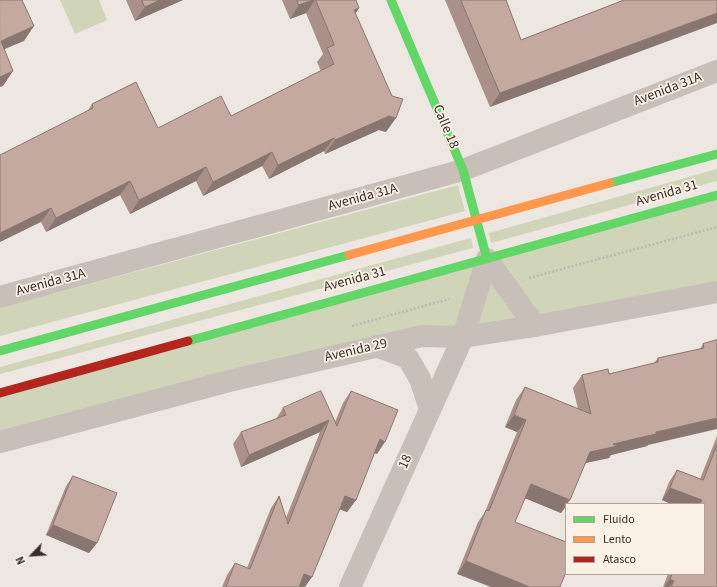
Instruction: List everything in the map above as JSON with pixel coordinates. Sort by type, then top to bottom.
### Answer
[{"type":"main road","name":"Calle 18","points":[[391,0],[463,170],[487,259]]},
{"type":"main road","name":"Avenida 31","points":[[0,351],[476,222],[717,154]]},
{"type":"main road","name":"Avenida 31","points":[[0,393],[717,195]]},
{"type":"street","name":"Avenida 31A","points":[[0,297],[463,170],[717,71]]},
{"type":"street","name":"Calle 18","points":[[487,259],[535,326]]},
{"type":"street","points":[[463,337],[487,259]]},
{"type":"street","name":"Avenida 29","points":[[0,442],[229,381],[422,336],[463,337],[535,326],[717,292]]},
{"type":"street","name":"18","points":[[350,587],[463,337]]},
{"type":"street","points":[[376,346],[408,358],[420,379],[430,409]]},
{"type":"green space","points":[[60,0],[99,0],[107,20],[75,34]]},
{"type":"green space","points":[[717,169],[717,181],[491,243],[489,233]]},
{"type":"green space","points":[[458,185],[465,211],[0,336],[0,308]]},
{"type":"green space","points":[[717,195],[717,280],[709,293],[463,337],[0,442],[0,393]]},
{"type":"green space","points":[[471,238],[473,248],[0,374],[0,367]]},
{"type":"building","points":[[0,0],[22,0],[34,26],[1,41],[13,71],[0,77]]},
{"type":"building","points":[[142,0],[160,0],[145,7]]},
{"type":"building","points":[[297,0],[313,0],[299,5]]},
{"type":"building","points":[[316,0],[356,0],[359,8],[354,10],[392,96],[403,99],[396,118],[389,116],[335,140],[334,138],[278,165],[272,152],[213,182],[206,167],[139,200],[130,181],[56,218],[51,208],[0,233],[0,155],[93,108],[92,104],[136,82],[158,128],[221,96],[231,116],[334,64],[327,48],[334,45]]},
{"type":"building","points":[[461,0],[506,0],[521,40],[624,0],[717,0],[717,13],[500,93]]},
{"type":"building","points":[[717,340],[717,418],[656,432],[656,434],[613,444],[618,446],[590,452],[570,500],[531,484],[515,522],[565,542],[565,574],[560,587],[530,587],[466,561],[486,510],[489,511],[526,420],[514,415],[525,387],[591,414],[582,375],[608,369],[609,374],[658,362],[658,358],[704,348],[703,344]]},
{"type":"building","points":[[321,391],[337,426],[351,391],[398,410],[385,442],[380,439],[356,500],[345,496],[312,577],[304,574],[299,587],[226,587],[235,563],[250,569],[279,496],[288,524],[329,420],[249,455],[241,432],[286,415],[283,408]]},
{"type":"building","points":[[717,445],[717,587],[671,587],[674,581],[670,579],[672,575],[705,575],[705,503],[700,503],[702,500],[670,488],[677,470],[703,480]]},
{"type":"building","points":[[73,476],[117,493],[97,543],[53,525]]},
{"type":"traffic: fast","points":[[391,0],[463,170],[487,259]]},
{"type":"traffic: fast","points":[[610,183],[717,154]]},
{"type":"traffic: fast","points":[[188,341],[717,195]]},
{"type":"traffic: fast","points":[[0,351],[349,255]]},
{"type":"traffic: slow","points":[[349,255],[610,183]]},
{"type":"traffic: jam","points":[[0,393],[188,341]]}]
